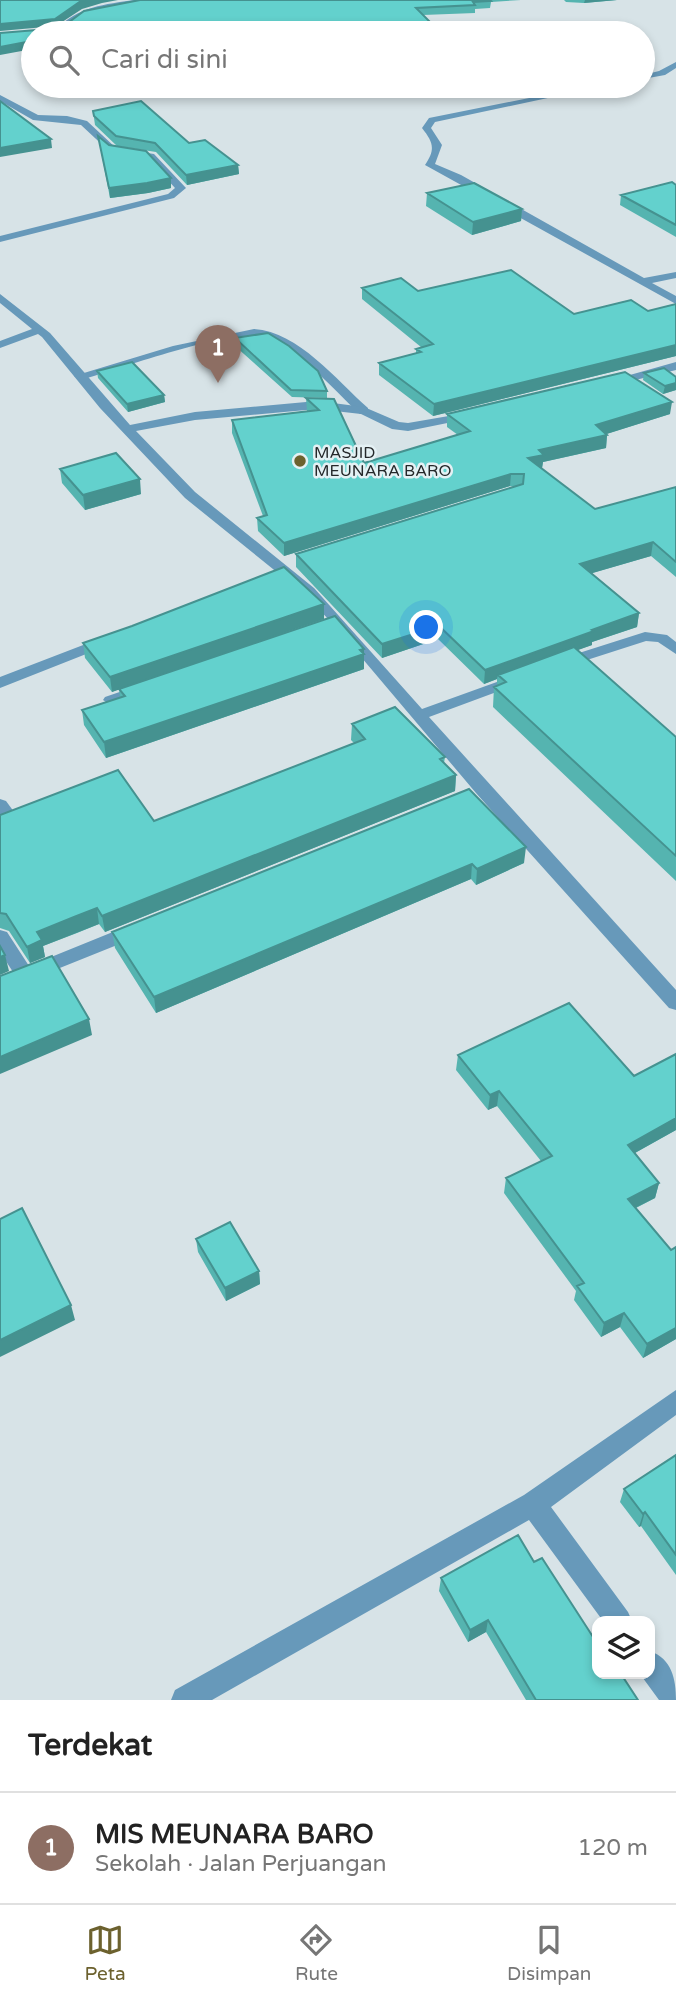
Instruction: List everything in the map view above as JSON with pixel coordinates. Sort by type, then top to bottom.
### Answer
[{"type":"street","points":[[68,21],[87,12],[150,0]]},
{"type":"street","points":[[0,36],[21,35]]},
{"type":"street","points":[[655,74],[676,64]]},
{"type":"street","points":[[0,98],[36,118],[67,119],[84,123],[113,150],[151,156],[181,188],[171,196],[0,239]]},
{"type":"street","points":[[541,98],[432,120],[426,128],[438,139],[440,147],[430,165],[436,170],[458,177],[647,281],[676,301]]},
{"type":"street","points":[[647,281],[676,275]]},
{"type":"street","points":[[0,297],[47,336],[126,429],[190,495],[309,591],[333,624],[421,715],[475,792],[676,1003]]},
{"type":"street","points":[[80,376],[218,339],[260,331],[269,333],[293,350],[363,411],[396,426],[408,427],[479,413]]},
{"type":"street","points":[[0,345],[47,336]]},
{"type":"street","points":[[600,385],[676,366]]},
{"type":"street","points":[[627,379],[647,391]]},
{"type":"street","points":[[126,429],[195,416],[266,408],[317,405],[363,411]]},
{"type":"street","points":[[421,715],[645,636],[662,638],[676,649]]},
{"type":"street","points":[[0,682],[116,638]]},
{"type":"street","points":[[111,700],[161,683]]},
{"type":"street","points":[[0,805],[12,819]]},
{"type":"street","points":[[0,985],[151,923]]},
{"type":"street","points":[[0,937],[24,975]]},
{"type":"street","points":[[185,1700],[214,1693],[533,1504],[676,1401]]},
{"type":"street","points":[[533,1504],[615,1616]]},
{"type":"street","points":[[655,1671],[676,1700]]},
{"type":"building","points":[[0,0],[85,0],[55,19],[0,24]]},
{"type":"building","points":[[140,0],[491,1],[473,2],[475,5],[416,8],[429,21],[70,21],[84,11]]},
{"type":"building","points":[[21,31],[21,43],[0,47],[0,33]]},
{"type":"building","points":[[0,101],[51,139],[0,148]]},
{"type":"building","points":[[141,101],[189,143],[205,140],[238,165],[186,175],[155,143],[116,136],[94,116],[93,111]]},
{"type":"building","points":[[98,136],[109,145],[146,151],[171,178],[109,188]]},
{"type":"building","points":[[672,182],[676,185],[676,225],[621,195]]},
{"type":"building","points":[[474,183],[522,209],[473,222],[427,193]]},
{"type":"building","points":[[511,270],[574,314],[631,300],[648,311],[676,304],[676,345],[434,404],[379,363],[421,352],[416,349],[433,344],[362,288],[401,278],[418,291]]},
{"type":"building","points":[[268,333],[289,346],[318,371],[327,391],[291,390],[235,338]]},
{"type":"building","points":[[132,362],[164,395],[127,404],[97,371]]},
{"type":"building","points":[[664,368],[676,377],[676,383],[665,386],[644,373]]},
{"type":"building","points":[[625,372],[672,402],[596,425],[607,435],[539,450],[544,455],[528,458],[595,509],[676,487],[676,562],[653,542],[580,564],[639,613],[485,670],[439,626],[382,644],[296,554],[523,484],[524,474],[511,474],[284,543],[257,518],[267,515],[232,420],[319,410],[306,398],[334,399],[364,463],[470,431],[447,414]]},
{"type":"building","points":[[116,453],[140,479],[83,495],[60,469]]},
{"type":"building","points":[[284,567],[324,604],[110,677],[83,643],[132,626]]},
{"type":"building","points":[[335,616],[364,649],[360,650],[364,654],[104,742],[82,710],[125,696],[119,689]]},
{"type":"building","points":[[574,647],[676,737],[676,856],[494,687],[506,682],[498,675]]},
{"type":"building","points":[[395,707],[445,757],[440,759],[456,775],[102,916],[97,908],[74,917],[37,932],[42,940],[27,947],[6,914],[0,913],[0,815],[118,770],[154,821],[365,739],[352,724]]},
{"type":"building","points":[[469,789],[526,847],[477,869],[472,864],[154,997],[112,932]]},
{"type":"building","points":[[52,956],[89,1019],[0,1057],[0,976]]},
{"type":"building","points":[[569,1003],[634,1076],[676,1054],[676,1118],[628,1145],[659,1183],[628,1199],[671,1250],[676,1247],[676,1328],[647,1344],[624,1313],[604,1323],[577,1286],[584,1283],[506,1178],[552,1156],[499,1091],[490,1095],[458,1055]]},
{"type":"building","points":[[22,1208],[71,1305],[0,1340],[0,1219]]},
{"type":"building","points":[[230,1222],[259,1271],[225,1288],[196,1239]]},
{"type":"building","points":[[676,1455],[676,1555],[645,1512],[643,1514],[624,1489]]},
{"type":"building","points":[[518,1535],[534,1562],[542,1558],[592,1635],[592,1679],[624,1679],[638,1700],[536,1700],[488,1620],[470,1630],[441,1578]]},
{"type":"place","name":"MIS MEUNARA BARO","points":[[218,383]]},
{"type":"place","name":"MASJID MEUNARA BARO","points":[[300,461]]}]
